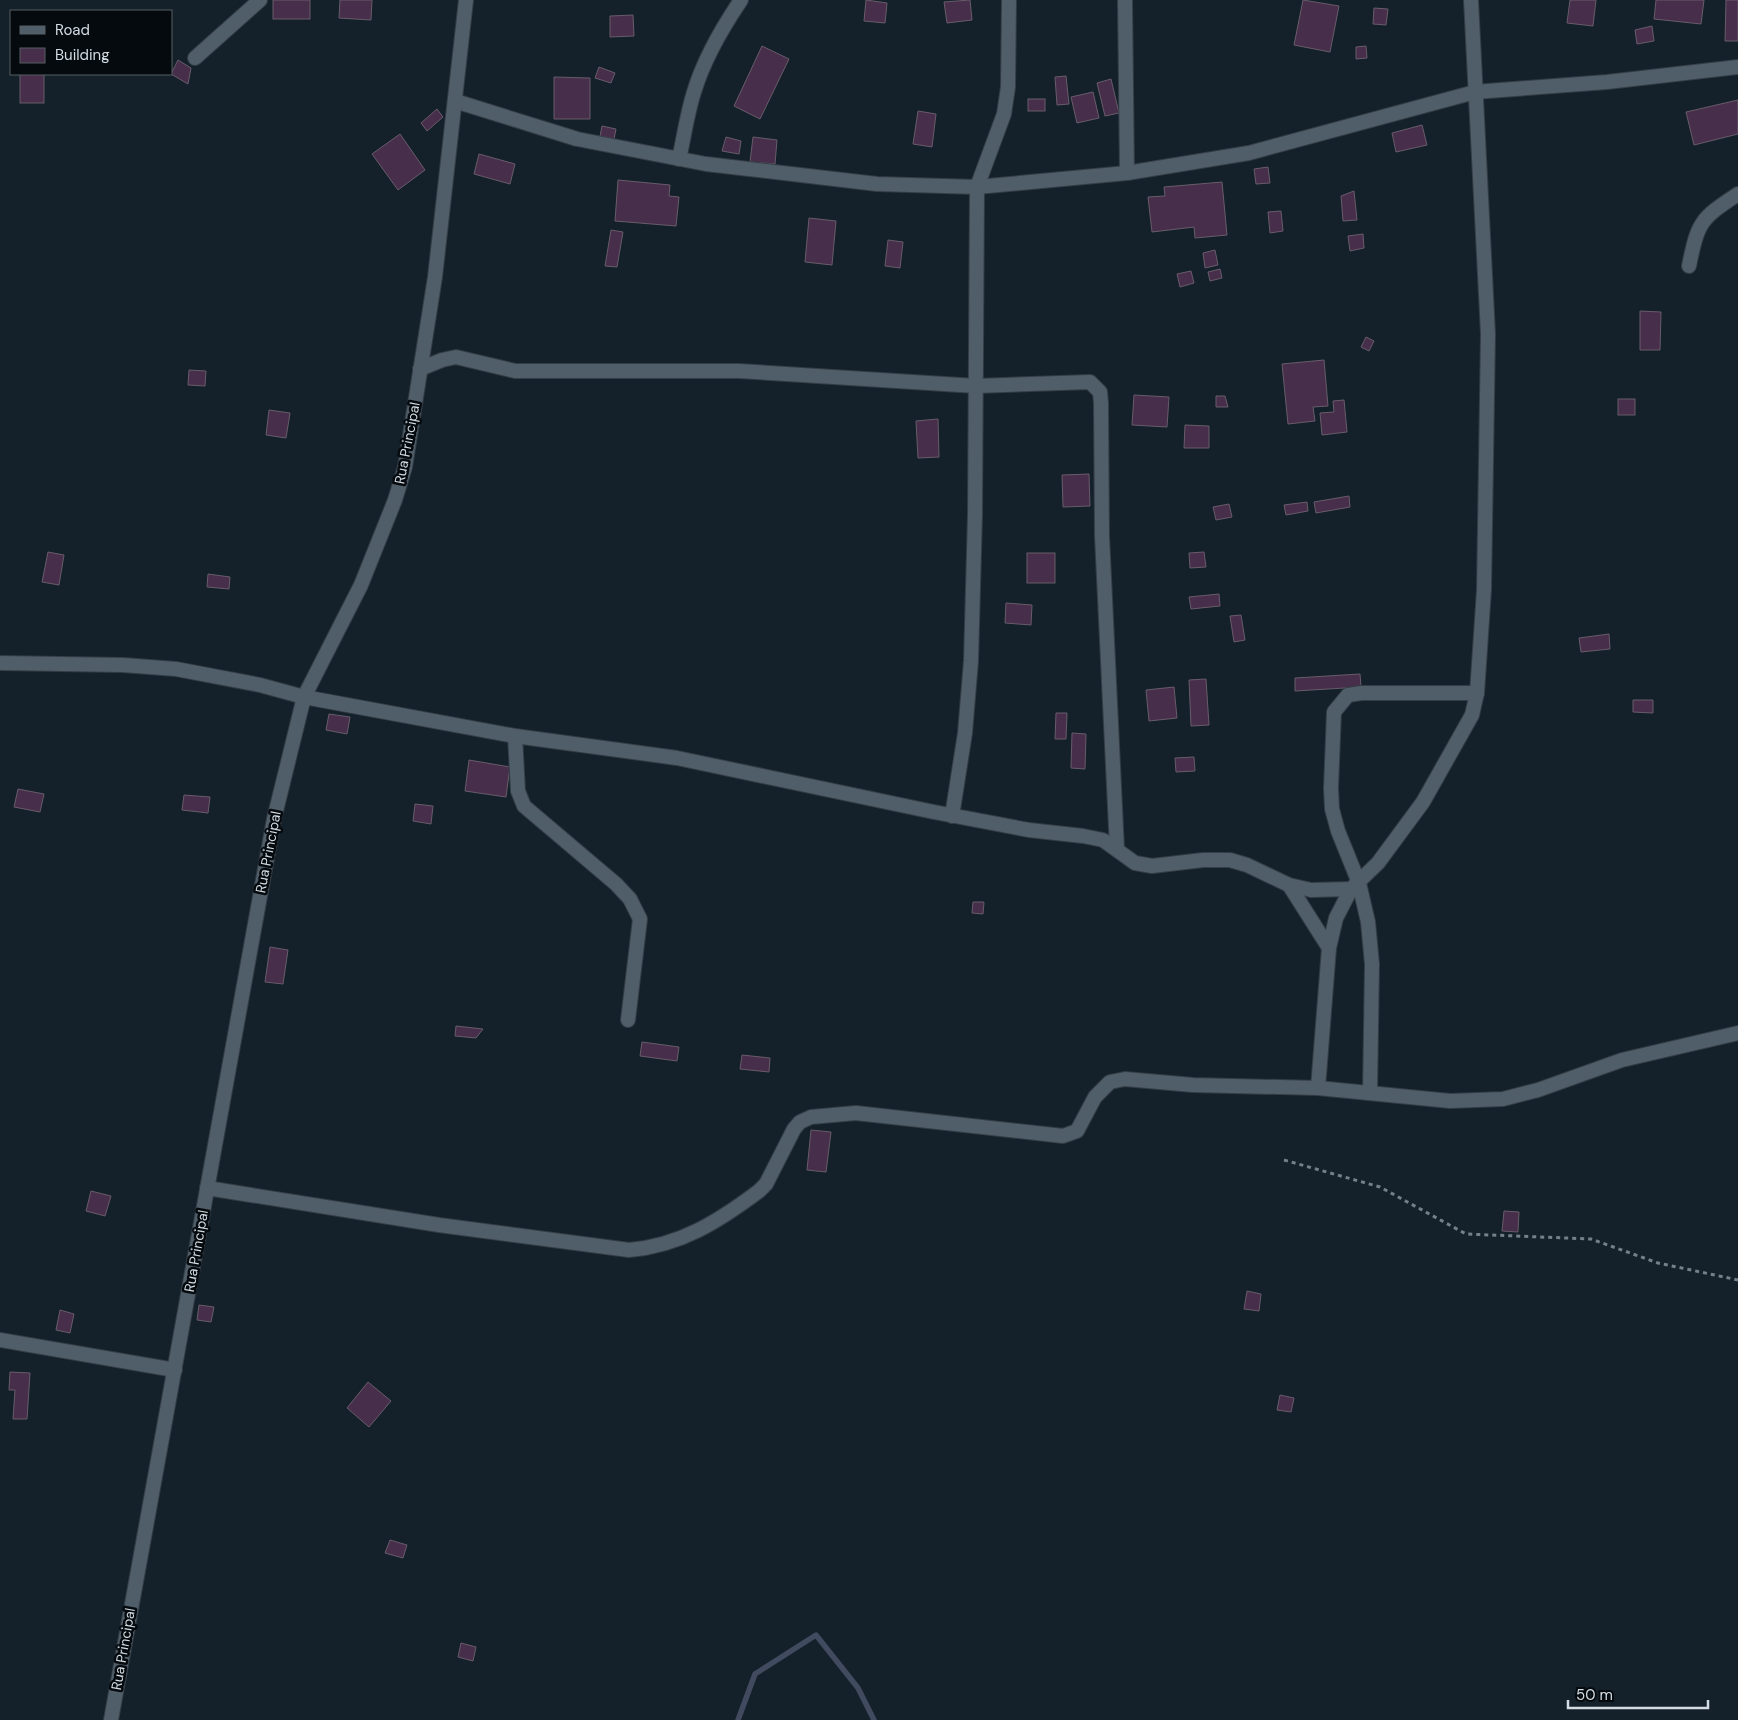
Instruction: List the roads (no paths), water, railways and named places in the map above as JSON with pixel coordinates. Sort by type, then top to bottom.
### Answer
[{"type":"street","points":[[195,58],[260,0]]},
{"type":"street","name":"Rua Principal","points":[[110,1720],[274,819],[304,697],[361,585],[395,500],[405,467],[434,278],[456,101],[466,0]]},
{"type":"street","points":[[679,159],[694,92],[702,69],[727,21],[741,0]]},
{"type":"street","points":[[952,816],[965,732],[971,661],[976,386],[977,187],[1004,114],[1008,87],[1009,0]]},
{"type":"street","points":[[1125,0],[1127,174]]},
{"type":"street","points":[[1318,1088],[1329,948],[1336,918],[1355,886],[1378,863],[1423,802],[1472,715],[1477,693],[1484,590],[1488,334],[1471,0]]},
{"type":"street","points":[[456,101],[577,139],[679,159],[785,175],[877,184],[977,187],[1127,174],[1249,153],[1327,134],[1475,92],[1607,82],[1738,67]]},
{"type":"street","points":[[1689,266],[1695,234],[1701,222],[1713,211],[1738,194]]},
{"type":"street","points":[[420,370],[442,360],[456,357],[515,370],[739,371],[976,386],[1090,382],[1100,392],[1102,536],[1118,849]]},
{"type":"street","points":[[0,663],[123,665],[176,669],[260,685],[304,697],[515,736],[676,758],[952,816],[1029,830],[1103,840],[1135,863],[1152,866],[1204,860],[1230,860],[1247,865],[1289,885],[1311,890],[1355,886]]},
{"type":"street","points":[[1370,1093],[1372,964],[1368,922],[1332,809],[1331,759],[1334,712],[1348,695],[1361,693],[1477,693]]},
{"type":"street","points":[[515,736],[518,791],[524,806],[616,884],[630,899],[640,919],[628,1020]]},
{"type":"street","points":[[1289,885],[1329,948]]},
{"type":"street","points":[[207,1188],[440,1225],[629,1250],[650,1248],[691,1235],[759,1191],[766,1184],[794,1129],[800,1122],[811,1117],[856,1113],[1063,1136],[1076,1131],[1095,1097],[1110,1082],[1125,1079],[1193,1084],[1318,1088],[1450,1101],[1503,1099],[1538,1090],[1622,1060],[1738,1034]]},
{"type":"street","points":[[0,1340],[175,1370]]},
{"type":"waterway","points":[[738,1720],[755,1674],[816,1635],[858,1688],[874,1720]]}]
